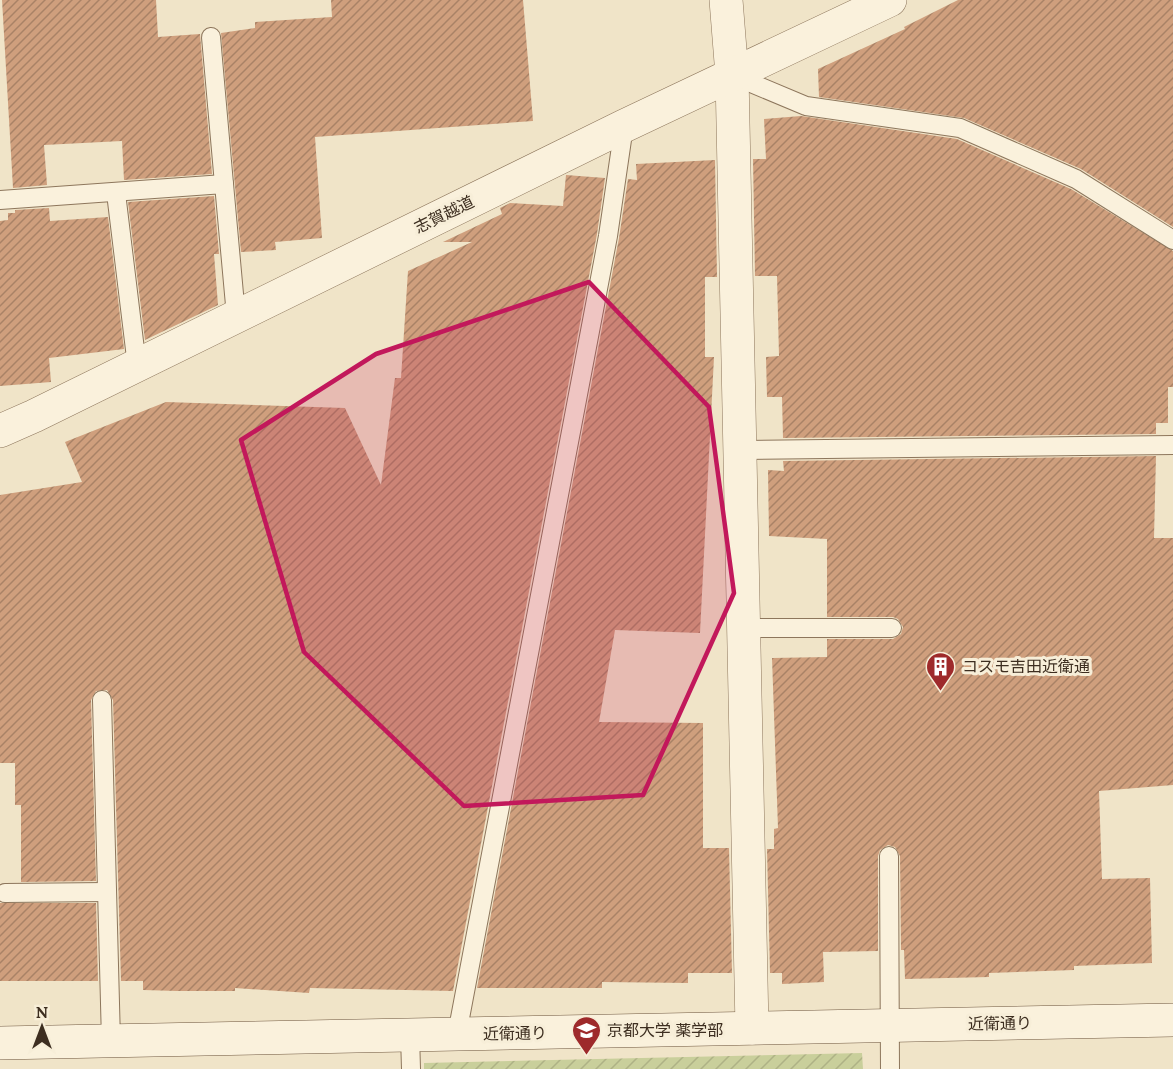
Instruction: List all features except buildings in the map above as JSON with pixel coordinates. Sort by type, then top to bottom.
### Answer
[{"type":"street","points":[[726,0],[732,75],[752,1028]]},
{"type":"street","name":"志賀越道","points":[[0,431],[624,126],[890,0]]},
{"type":"street","name":"近衛通り","points":[[0,1043],[1173,1020]]},
{"type":"lane","points":[[211,38],[236,316]]},
{"type":"lane","points":[[732,75],[806,106],[960,128],[1076,179],[1173,240]]},
{"type":"lane","points":[[457,1034],[604,259],[624,126]]},
{"type":"lane","points":[[0,188],[0,200],[224,184]]},
{"type":"lane","points":[[116,193],[137,366]]},
{"type":"lane","points":[[740,450],[1173,445]]},
{"type":"lane","points":[[744,628],[892,628]]},
{"type":"lane","points":[[102,700],[111,1041]]},
{"type":"lane","points":[[889,856],[890,1069]]},
{"type":"lane","points":[[4,893],[107,892]]},
{"type":"lane","points":[[410,1035],[411,1069]]},
{"type":"highlighted area","points":[[589,282],[709,407],[734,593],[643,795],[464,806],[304,652],[241,440],[376,354]]},
{"type":"green space","points":[[862,1053],[863,1069],[424,1069],[424,1063]]},
{"type":"place","name":"コスモ吉田近衛通","points":[[941,692]]},
{"type":"place","name":"京都大学 薬学部","points":[[586,1056]]}]
